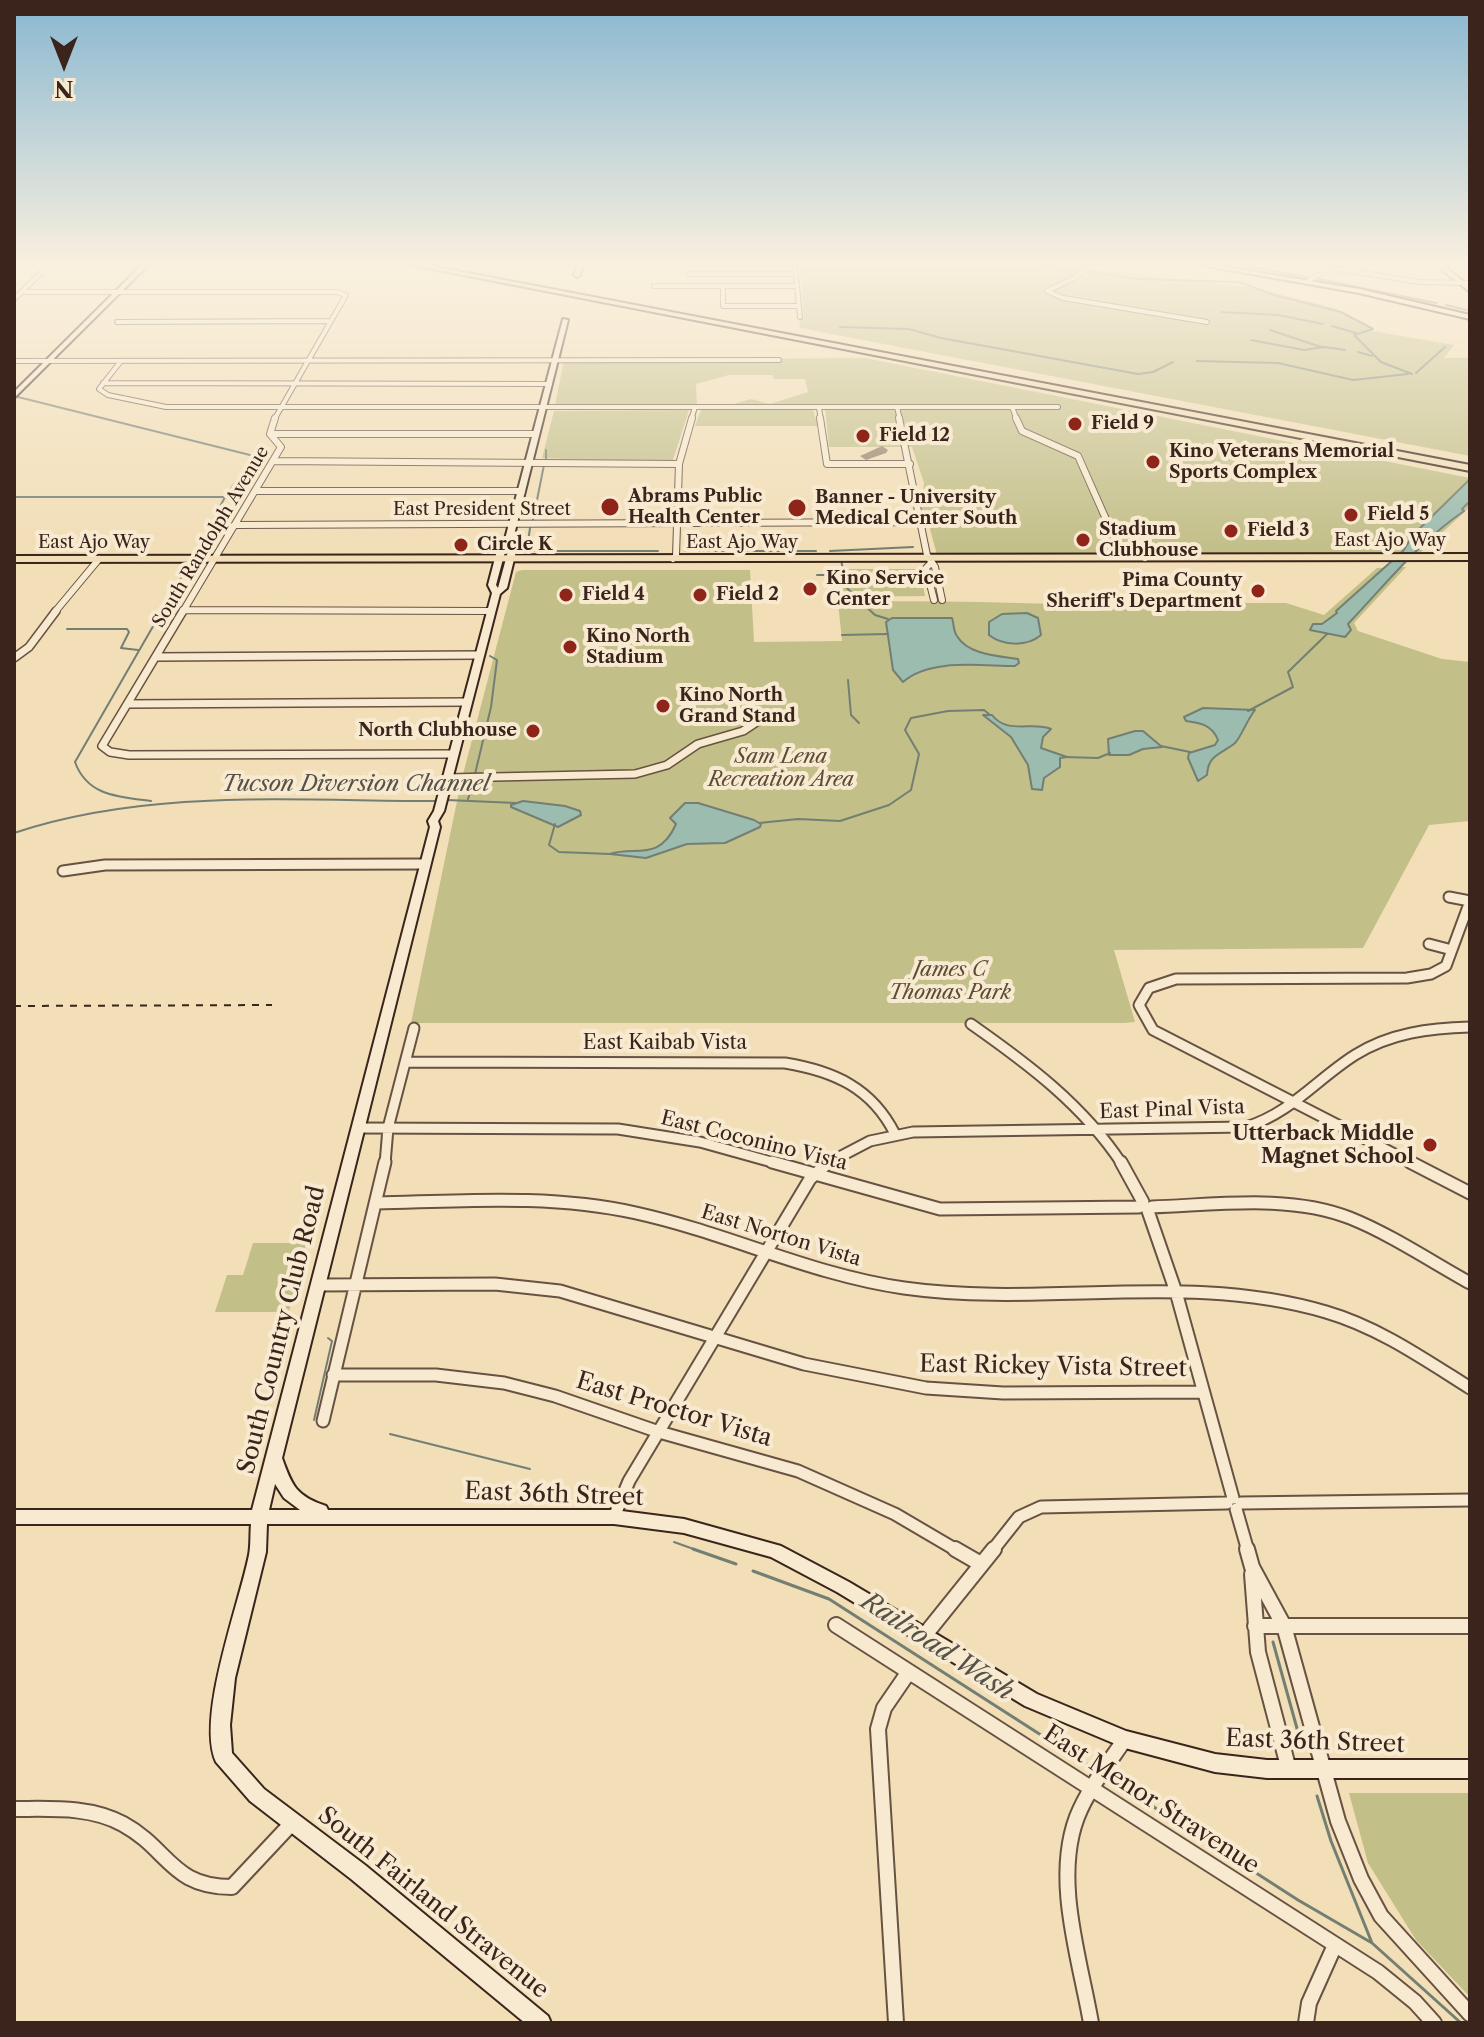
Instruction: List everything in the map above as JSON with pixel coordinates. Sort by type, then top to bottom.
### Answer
[{"type":"highway","points":[[914,360],[1469,469]]},
{"type":"highway","points":[[917,360],[1469,469]]},
{"type":"main road","name":"East Ajo Way","points":[[14,559],[97,562],[1248,560]]},
{"type":"main road","name":"East Ajo Way","points":[[929,561],[1470,560]]},
{"type":"main road","name":"East Ajo Way","points":[[14,565],[97,562]]},
{"type":"street","points":[[16,361],[48,360]]},
{"type":"street","points":[[15,395],[50,360]]},
{"type":"street","points":[[54,360],[766,360]]},
{"type":"street","points":[[121,361],[99,389],[108,395],[153,405],[1058,407]]},
{"type":"street","name":"South Randolph Avenue","points":[[309,361],[270,427],[270,434],[281,447],[102,746],[110,752],[129,755],[452,754]]},
{"type":"street","name":"South Country Club Road","points":[[292,1823],[257,1795],[223,1756],[221,1725],[226,1678],[258,1552],[259,1516],[425,864],[440,819],[438,812],[452,754],[496,593],[491,588],[514,543],[509,540],[555,361]]},
{"type":"street","points":[[103,383],[550,384]]},
{"type":"street","points":[[672,562],[670,555],[676,523],[679,464],[695,407]]},
{"type":"street","points":[[897,407],[929,561],[926,568],[938,600]]},
{"type":"street","points":[[1012,407],[1022,431],[1078,456],[1117,544],[1145,558]]},
{"type":"street","points":[[819,408],[827,464],[910,464]]},
{"type":"street","points":[[270,434],[536,434]]},
{"type":"street","points":[[273,461],[679,464]]},
{"type":"street","points":[[256,491],[522,491]]},
{"type":"street","name":"East President Street","points":[[236,525],[920,522]]},
{"type":"street","points":[[1104,558],[1117,544]]},
{"type":"street","points":[[14,658],[29,647],[72,589],[97,562]]},
{"type":"street","points":[[183,610],[491,611]]},
{"type":"street","points":[[156,657],[478,655]]},
{"type":"street","points":[[128,704],[466,702]]},
{"type":"street","points":[[446,783],[642,773],[667,765],[703,742],[743,731],[758,721]]},
{"type":"street","points":[[63,871],[105,865],[425,864]]},
{"type":"street","points":[[1449,897],[1470,901],[1446,966],[1424,976],[1357,982],[1176,979],[1155,985],[1144,994],[1140,1010],[1153,1030],[1470,1193]]},
{"type":"street","points":[[1429,944],[1452,950]]},
{"type":"street","points":[[971,1024],[1035,1068],[1099,1131],[1145,1207],[1176,1292],[1252,1567],[1284,1626],[1338,1821],[1361,1879],[1381,1916],[1470,2014]]},
{"type":"street","name":"East Pinal Vista","points":[[815,1174],[854,1147],[895,1134],[933,1131],[1238,1129],[1273,1119],[1365,1049],[1408,1033],[1470,1027]]},
{"type":"street","points":[[323,1421],[377,1203],[385,1165],[388,1128],[414,1028]]},
{"type":"street","name":"East Kaibab Vista","points":[[406,1062],[765,1061],[805,1065],[835,1071],[853,1083],[877,1103],[895,1134]]},
{"type":"street","name":"East Coconino Vista","points":[[358,1128],[618,1129],[700,1142],[946,1209],[1290,1206],[1350,1218],[1470,1283]]},
{"type":"street","points":[[614,1517],[629,1481],[815,1174]]},
{"type":"street","name":"East Norton Vista","points":[[377,1203],[541,1202],[606,1207],[664,1219],[889,1286],[937,1292],[1245,1294],[1325,1311],[1392,1339],[1470,1388]]},
{"type":"street","name":"East Rickey Vista Street","points":[[319,1285],[532,1286],[595,1299],[828,1370],[949,1394],[1203,1392]]},
{"type":"street","name":"East Proctor Vista","points":[[333,1375],[436,1375],[505,1383],[555,1396],[659,1432],[798,1471],[895,1514],[981,1564]]},
{"type":"street","points":[[274,1457],[287,1491],[301,1505],[335,1516]]},
{"type":"street","points":[[924,1636],[1019,1517],[1041,1507],[1470,1500]]},
{"type":"street","name":"East 36th Street","points":[[14,1517],[614,1517],[684,1526],[775,1551],[1031,1700],[1125,1739],[1215,1763],[1289,1770],[1470,1769]]},
{"type":"street","points":[[1252,1567],[1258,1652],[1289,1770]]},
{"type":"street","name":"East Menor Stravenue","points":[[836,1625],[1378,1972],[1415,2002],[1434,2023]]},
{"type":"street","points":[[1255,1626],[1470,1626]]},
{"type":"street","points":[[896,2023],[878,1729],[884,1708],[908,1673]]},
{"type":"street","points":[[1091,2023],[1068,1875],[1073,1830],[1093,1789],[1125,1739]]},
{"type":"street","points":[[14,1809],[88,1809],[126,1825],[190,1882],[215,1889],[232,1887],[292,1823]]},
{"type":"street","name":"South Fairland Stravenue","points":[[292,1823],[358,1872],[541,2023]]},
{"type":"street","points":[[1306,2023],[1309,2003],[1335,1945]]},
{"type":"green space","name":"Kino Veterans Memorial Sports Complex","points":[[564,360],[875,360],[1470,478],[1470,507],[1421,552],[937,555],[919,500],[922,499],[924,483],[912,447],[829,447],[825,407],[727,406],[751,399],[770,404],[808,392],[805,379],[729,375],[696,384],[697,406],[555,405]]},
{"type":"green space","points":[[968,360],[1470,360],[1470,456]]},
{"type":"green space","points":[[689,410],[672,463],[542,458],[554,411]]},
{"type":"green space","points":[[701,410],[813,410],[818,426],[695,426]]},
{"type":"green space","points":[[1406,567],[1354,623],[1358,631],[1442,659],[1470,662],[1470,821],[1429,825],[1363,948],[1114,950],[1135,1022],[1123,1023],[411,1023],[461,782],[516,572],[750,570],[754,642],[842,641],[838,602],[1210,608],[1209,603],[1286,603],[1324,615],[1377,568]]},
{"type":"green space","points":[[834,569],[920,569],[925,596],[838,597]]},
{"type":"green space","points":[[253,1243],[306,1243],[289,1312],[215,1312],[227,1275],[243,1275]]},
{"type":"green space","points":[[1349,1793],[1470,1793],[1470,1997],[1416,1940],[1368,1863]]},
{"type":"shaded area","points":[[1470,479],[1470,501],[1462,509],[1464,511],[1403,564],[1348,624],[1351,630],[1345,637],[1310,630],[1313,624],[1322,624],[1337,613],[1403,551],[1413,535]]},
{"type":"shaded area","points":[[1027,613],[1038,618],[1041,635],[1035,639],[1015,644],[989,635],[989,622],[1002,614]]},
{"type":"shaded area","points":[[892,618],[952,618],[956,634],[968,647],[984,654],[1018,659],[1019,663],[1015,666],[941,666],[914,674],[903,682],[893,670],[886,622]]},
{"type":"shaded area","points":[[1203,708],[1255,710],[1237,740],[1216,755],[1207,775],[1198,781],[1188,758],[1189,753],[1215,745],[1218,740],[1209,728],[1186,721],[1184,717]]},
{"type":"shaded area","points":[[983,715],[992,715],[998,721],[1013,726],[1051,729],[1043,737],[1041,748],[1067,757],[1060,758],[1060,767],[1044,778],[1042,790],[1032,789],[1028,765],[1011,737]]},
{"type":"shaded area","points":[[1143,731],[1162,747],[1143,749],[1129,755],[1109,755],[1108,739]]},
{"type":"shaded area","points":[[523,801],[565,806],[580,811],[581,815],[558,827],[511,807]]},
{"type":"shaded area","points":[[685,803],[698,803],[761,824],[725,843],[687,844],[646,858],[610,854],[646,850],[662,844],[676,824],[670,818]]},
{"type":"waterway","points":[[1062,360],[1138,374],[1153,372],[1173,362]]},
{"type":"waterway","points":[[1379,360],[1412,374]]},
{"type":"waterway","points":[[1416,373],[1430,360]]},
{"type":"waterway","points":[[1197,361],[1278,363],[1353,380],[1408,374]]},
{"type":"waterway","points":[[14,396],[254,456],[225,497]]},
{"type":"waterway","points":[[546,450],[546,459]]},
{"type":"waterway","points":[[533,520],[544,465]]},
{"type":"waterway","points":[[14,497],[225,497]]},
{"type":"waterway","points":[[194,556],[225,497]]},
{"type":"waterway","points":[[530,528],[527,549],[532,551],[658,551]]},
{"type":"waterway","points":[[830,551],[913,547]]},
{"type":"waterway","points":[[685,551],[816,551]]},
{"type":"waterway","points":[[841,560],[847,588],[852,593]]},
{"type":"waterway","points":[[151,801],[116,796],[96,788],[87,782],[75,762],[190,562]]},
{"type":"waterway","points":[[817,575],[843,575]]},
{"type":"waterway","points":[[860,601],[875,615],[888,619]]},
{"type":"waterway","points":[[67,629],[127,629],[129,632],[121,648],[138,650]]},
{"type":"waterway","points":[[842,635],[888,634]]},
{"type":"waterway","name":"Tucson Diversion Channel","points":[[1248,711],[1293,687],[1288,672],[1327,634]]},
{"type":"waterway","points":[[475,774],[491,707],[497,660],[490,656]]},
{"type":"waterway","points":[[848,680],[851,715],[859,723]]},
{"type":"waterway","name":"Tucson Diversion Channel","points":[[759,823],[798,819],[840,821],[889,805],[911,790],[919,754],[905,730],[911,718],[948,711],[984,710],[989,714]]},
{"type":"waterway","name":"Tucson Diversion Channel","points":[[1161,746],[1190,752]]},
{"type":"waterway","name":"Tucson Diversion Channel","points":[[1065,757],[1098,758],[1110,753]]},
{"type":"waterway","points":[[468,799],[473,782]]},
{"type":"waterway","name":"Tucson Diversion Channel","points":[[14,833],[65,819],[170,803],[277,799],[437,801]]},
{"type":"waterway","name":"Tucson Diversion Channel","points":[[447,800],[516,803]]},
{"type":"waterway","name":"Tucson Diversion Channel","points":[[555,824],[549,845],[559,852],[610,854]]},
{"type":"waterway","points":[[314,1420],[332,1341],[328,1338]]},
{"type":"waterway","name":"Railroad Wash","points":[[390,1434],[530,1469]]},
{"type":"waterway","name":"Railroad Wash","points":[[674,1542],[699,1551]]},
{"type":"waterway","name":"Railroad Wash","points":[[693,1549],[736,1564]]},
{"type":"waterway","name":"Railroad Wash","points":[[753,1571],[829,1599],[1094,1769]]},
{"type":"waterway","points":[[1273,1642],[1303,1750]]},
{"type":"waterway","points":[[1115,1782],[1298,1900],[1372,1943]]},
{"type":"waterway","name":"Railroad Wash","points":[[1317,1796],[1331,1841],[1372,1943]]},
{"type":"waterway","name":"Railroad Wash","points":[[1372,1943],[1461,2023]]},
{"type":"taxiway","points":[[866,456],[882,450]]},
{"type":"railway","points":[[14,1006],[272,1005]]},
{"type":"place","name":"Field 9","points":[[1075,424]]},
{"type":"place","name":"Field 12","points":[[863,436]]},
{"type":"place","name":"Kino Veterans Memorial Sports Complex","points":[[1153,462]]},
{"type":"place","name":"Abrams Public Health Center","points":[[610,507]]},
{"type":"place","name":"Banner - University Medical Center South","points":[[797,508]]},
{"type":"place","name":"Field 5","points":[[1351,515]]},
{"type":"place","name":"Field 3","points":[[1231,531]]},
{"type":"place","name":"Stadium Clubhouse","points":[[1083,540]]},
{"type":"place","name":"Circle K","points":[[461,545]]},
{"type":"place","name":"Kino Service Center","points":[[810,589]]},
{"type":"place","name":"Pima County Sheriff's Department","points":[[1258,591]]},
{"type":"place","name":"Field 4","points":[[566,595]]},
{"type":"place","name":"Field 2","points":[[700,595]]},
{"type":"place","name":"Kino North Stadium","points":[[570,647]]},
{"type":"place","name":"Kino North Grand Stand","points":[[663,706]]},
{"type":"place","name":"North Clubhouse","points":[[533,731]]},
{"type":"place","name":"Utterback Middle Magnet School","points":[[1430,1145]]},
{"type":"park label","name":"Sam Lena Recreation Area","points":[[781,768]]},
{"type":"park label","name":"James C Thomas Park","points":[[950,982]]}]
